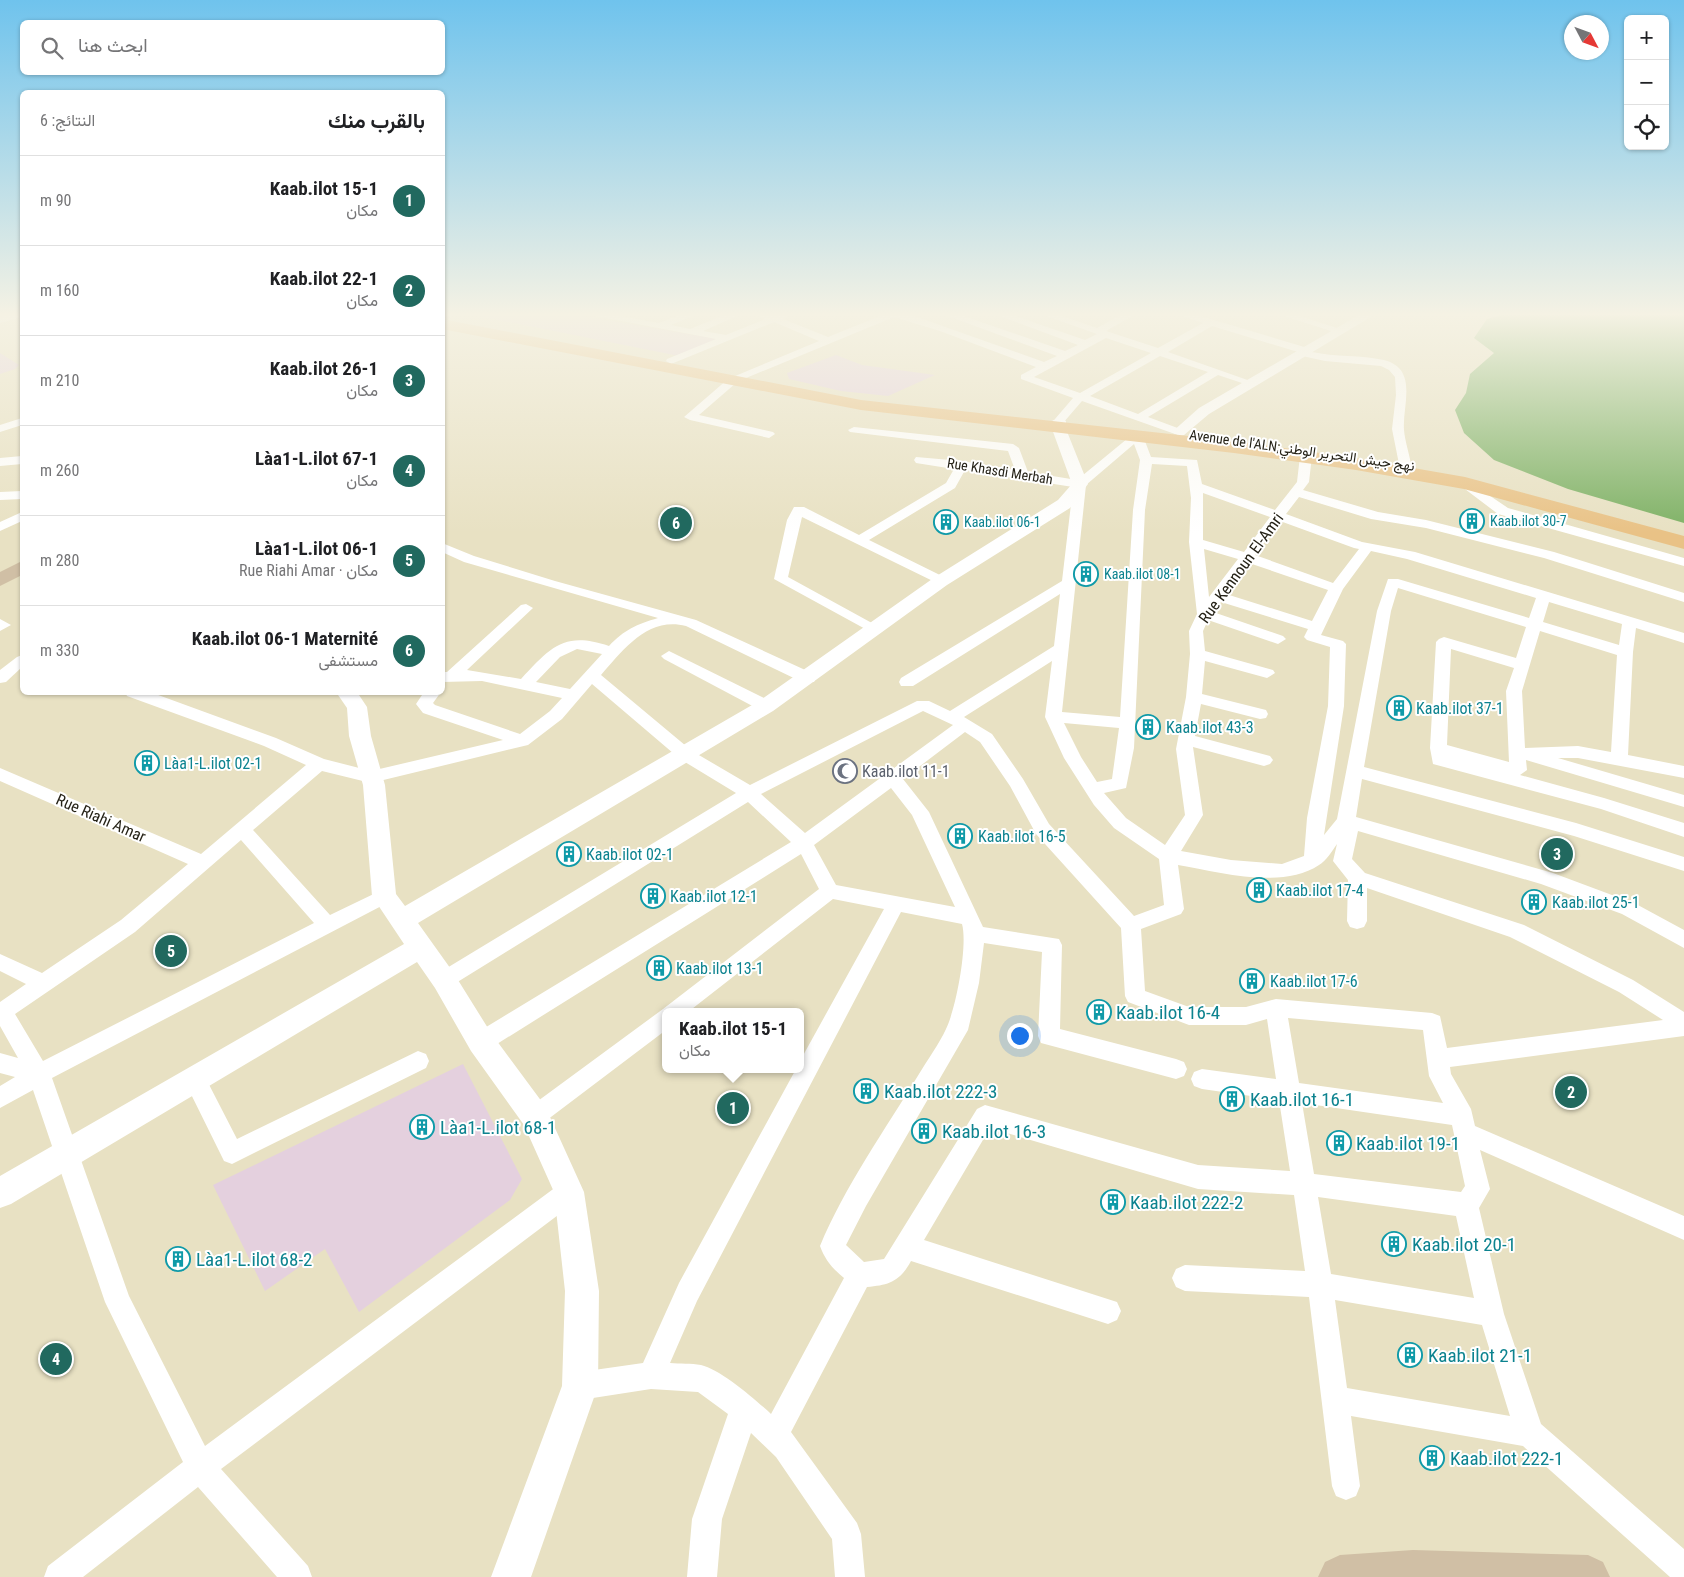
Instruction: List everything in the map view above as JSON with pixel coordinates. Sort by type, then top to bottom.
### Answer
[{"type":"main road","points":[[767,386],[861,406],[1059,425],[1138,427],[1465,483],[1684,543]]},
{"type":"main road","name":"Avenue de l'ALN;نهج جيش التحرير الوطني","points":[[1059,425],[1179,432],[1458,473],[1684,533]]},
{"type":"main road","points":[[0,569],[20,557]]},
{"type":"main road","points":[[0,580],[20,568]]},
{"type":"main road","points":[[1340,1577],[1413,1572],[1588,1577]]},
{"type":"street","points":[[729,386],[690,417],[769,434]]},
{"type":"street","points":[[1047,386],[1079,398],[1138,427],[1179,432],[1204,411],[1247,386]]},
{"type":"street","points":[[1101,386],[1079,398],[1059,425],[1080,484],[1053,717],[1073,758],[1100,801],[1120,823],[1168,856],[1231,867],[1283,870],[1313,860],[1349,822]]},
{"type":"street","points":[[402,920],[686,755],[808,678],[874,628],[941,581],[1064,504],[1080,484],[1138,427],[1197,386]]},
{"type":"street","points":[[1401,386],[1402,395],[1398,429],[1405,464]]},
{"type":"street","points":[[2,428],[20,422]]},
{"type":"street","points":[[2,428],[20,427]]},
{"type":"street","points":[[1093,789],[1120,784],[1126,748],[1134,564],[1146,460],[1138,427]]},
{"type":"street","points":[[854,430],[1013,448],[1022,474]]},
{"type":"street","name":"Rue Kennoun El-Amri","points":[[1168,856],[1194,815],[1184,748],[1194,697],[1198,654],[1196,632],[1204,614],[1304,482],[1306,456]]},
{"type":"street","points":[[0,462],[20,460]]},
{"type":"street","name":"Rue Khasdi Merbah","points":[[920,460],[1080,484]]},
{"type":"street","points":[[1146,460],[1193,463],[1196,542],[1204,614],[1278,639]]},
{"type":"street","points":[[859,540],[951,485],[962,466]]},
{"type":"street","points":[[1465,483],[1503,511],[1684,562]]},
{"type":"street","points":[[1195,486],[1368,548],[1410,555],[1544,594],[1684,638]]},
{"type":"street","points":[[1297,492],[1376,516],[1426,524],[1549,555],[1684,598]]},
{"type":"street","points":[[0,496],[20,495]]},
{"type":"street","points":[[874,628],[781,579],[794,520],[799,510],[941,581]]},
{"type":"street","points":[[0,526],[20,517]]},
{"type":"street","points":[[1196,542],[1335,588]]},
{"type":"street","points":[[445,547],[469,559],[550,584],[691,623],[808,678]]},
{"type":"street","points":[[1313,860],[1316,818],[1336,706],[1338,644],[1312,637],[1335,588],[1351,565],[1368,548]]},
{"type":"street","points":[[445,556],[469,559]]},
{"type":"street","points":[[907,682],[1070,582]]},
{"type":"street","points":[[1625,652],[1393,582],[1384,611],[1342,861],[1358,878],[1516,931],[1626,986],[1684,1023]]},
{"type":"street","points":[[1438,754],[1518,770],[1514,691],[1544,594]]},
{"type":"street","points":[[1218,596],[1316,627]]},
{"type":"street","points":[[445,680],[526,608]]},
{"type":"street","points":[[142,695],[270,742],[319,764],[372,777],[522,741],[556,716],[627,636],[642,626],[676,618]]},
{"type":"street","points":[[1618,759],[1625,652],[1630,622]]},
{"type":"street","points":[[0,623],[4,625],[0,627]]},
{"type":"street","points":[[1441,792],[1438,754],[1444,642],[1522,665]]},
{"type":"street","points":[[524,685],[558,650],[566,645],[578,644],[612,652]]},
{"type":"street","points":[[481,1042],[804,842],[893,779],[958,721],[1061,648]]},
{"type":"street","points":[[1198,654],[1267,673]]},
{"type":"street","points":[[669,656],[766,706]]},
{"type":"street","points":[[0,678],[20,662]]},
{"type":"street","points":[[445,680],[467,674],[574,695]]},
{"type":"street","points":[[591,675],[686,755],[750,793],[804,842],[830,891]]},
{"type":"street","points":[[348,695],[357,707],[360,736],[372,777],[384,896],[444,980],[481,1042],[535,1116],[569,1192],[582,1291],[580,1386],[511,1577]]},
{"type":"street","points":[[430,695],[424,704],[428,709],[522,741]]},
{"type":"street","points":[[1194,697],[1260,714]]},
{"type":"street","points":[[444,980],[750,793],[923,706],[958,721],[986,738],[1016,783],[1042,829],[1131,925],[1135,996],[1189,1016],[1246,1016],[1276,1008],[1432,1022],[1440,1076],[1463,1124],[1478,1189],[1466,1204]]},
{"type":"street","points":[[1053,717],[1126,723]]},
{"type":"street","points":[[1185,739],[1264,760]]},
{"type":"street","points":[[1518,752],[1578,752],[1684,772]]},
{"type":"street","points":[[1518,752],[1684,801]]},
{"type":"street","points":[[1438,754],[1684,830]]},
{"type":"street","points":[[297,1577],[200,1468],[118,1302],[39,1074],[2,1013],[128,926],[319,764]]},
{"type":"street","points":[[1356,771],[1441,792],[1576,830],[1684,864]]},
{"type":"street","name":"Rue Riahi Amar","points":[[0,774],[202,862]]},
{"type":"street","points":[[893,779],[920,812],[973,926],[968,983],[957,1030],[857,1198],[832,1246],[841,1260],[860,1275],[882,1273],[893,1268],[985,1116],[1198,1177],[1304,1184],[1466,1204]]},
{"type":"street","points":[[1349,822],[1546,878],[1629,909],[1684,940]]},
{"type":"street","points":[[242,829],[328,924]]},
{"type":"street","points":[[1131,925],[1174,909],[1168,856]]},
{"type":"street","points":[[1357,920],[1358,878]]},
{"type":"street","points":[[677,1008],[830,891],[896,904],[973,926],[1052,945],[1049,1036],[1176,1068]]},
{"type":"street","points":[[0,1098],[39,1074],[384,896]]},
{"type":"street","points":[[651,1374],[688,1292],[896,904]]},
{"type":"street","points":[[0,1193],[421,947]]},
{"type":"street","points":[[0,962],[45,984]]},
{"type":"street","points":[[1276,1008],[1320,1285],[1333,1399],[1346,1486]]},
{"type":"street","points":[[535,1116],[662,1020]]},
{"type":"street","points":[[1438,1060],[1684,1026]]},
{"type":"street","points":[[194,1078],[232,1154],[418,1061]]},
{"type":"street","points":[[0,1063],[39,1074]]},
{"type":"street","points":[[1202,1079],[1289,1090],[1463,1124],[1684,1228]]},
{"type":"street","points":[[59,1577],[200,1468],[569,1192]]},
{"type":"street","points":[[1466,1204],[1491,1314],[1530,1433],[1684,1568]]},
{"type":"street","points":[[906,1247],[1108,1311]]},
{"type":"street","points":[[774,1436],[860,1275]]},
{"type":"street","points":[[1185,1278],[1320,1285],[1491,1314]]},
{"type":"street","points":[[580,1386],[651,1374],[702,1379],[744,1408],[791,1454],[846,1534],[850,1577]]},
{"type":"street","points":[[1333,1399],[1530,1433]]},
{"type":"street","points":[[702,1577],[707,1519],[732,1450],[744,1408]]},
{"type":"shaded area","points":[[818,386],[911,386],[888,396],[841,391]]},
{"type":"shaded area","points":[[463,1064],[522,1179],[510,1200],[359,1312],[325,1249],[265,1291],[213,1185]]},
{"type":"green space","points":[[1468,386],[1684,386],[1684,523],[1568,489],[1494,460],[1464,433],[1455,410],[1466,393]]},
{"type":"place","name":"Kaab.ilot 30-7","points":[[1472,521]]},
{"type":"place","name":"Kaab.ilot 06-1","points":[[946,522]]},
{"type":"place","name":"Kaab.ilot 06-1 Maternité","points":[[676,523]]},
{"type":"place","name":"Kaab.ilot 08-1","points":[[1086,574]]},
{"type":"place","name":"Kaab.ilot 37-1","points":[[1399,708]]},
{"type":"place","name":"Kaab.ilot 43-3","points":[[1148,727]]},
{"type":"place","name":"Làa1-L.ilot 02-1","points":[[147,763]]},
{"type":"place","name":"Kaab.ilot 11-1","points":[[845,771]]},
{"type":"place","name":"Kaab.ilot 16-5","points":[[960,836]]},
{"type":"place","name":"Kaab.ilot 02-1","points":[[569,854]]},
{"type":"place","name":"Kaab.ilot 26-1","points":[[1557,854]]},
{"type":"place","name":"Kaab.ilot 17-4","points":[[1259,890]]},
{"type":"place","name":"Kaab.ilot 12-1","points":[[653,896]]},
{"type":"place","name":"Kaab.ilot 25-1","points":[[1534,902]]},
{"type":"place","name":"Làa1-L.ilot 06-1","points":[[171,951]]},
{"type":"place","name":"Kaab.ilot 13-1","points":[[659,968]]},
{"type":"place","name":"Kaab.ilot 17-6","points":[[1252,981]]},
{"type":"place","name":"Kaab.ilot 16-4","points":[[1099,1012]]},
{"type":"place","name":"Kaab.ilot 222-3","points":[[866,1091]]},
{"type":"place","name":"Kaab.ilot 22-1","points":[[1571,1092]]},
{"type":"place","name":"Kaab.ilot 16-1","points":[[1232,1099]]},
{"type":"place","name":"Kaab.ilot 15-1","points":[[733,1108]]},
{"type":"place","name":"Làa1-L.ilot 68-1","points":[[422,1127]]},
{"type":"place","name":"Kaab.ilot 16-3","points":[[924,1131]]},
{"type":"place","name":"Kaab.ilot 19-1","points":[[1339,1143]]},
{"type":"place","name":"Kaab.ilot 222-2","points":[[1113,1202]]},
{"type":"place","name":"Kaab.ilot 20-1","points":[[1394,1244]]},
{"type":"place","name":"Làa1-L.ilot 68-2","points":[[178,1259]]},
{"type":"place","name":"Kaab.ilot 21-1","points":[[1410,1355]]},
{"type":"place","name":"Làa1-L.ilot 67-1","points":[[56,1359]]},
{"type":"place","name":"Kaab.ilot 222-1","points":[[1432,1458]]}]
